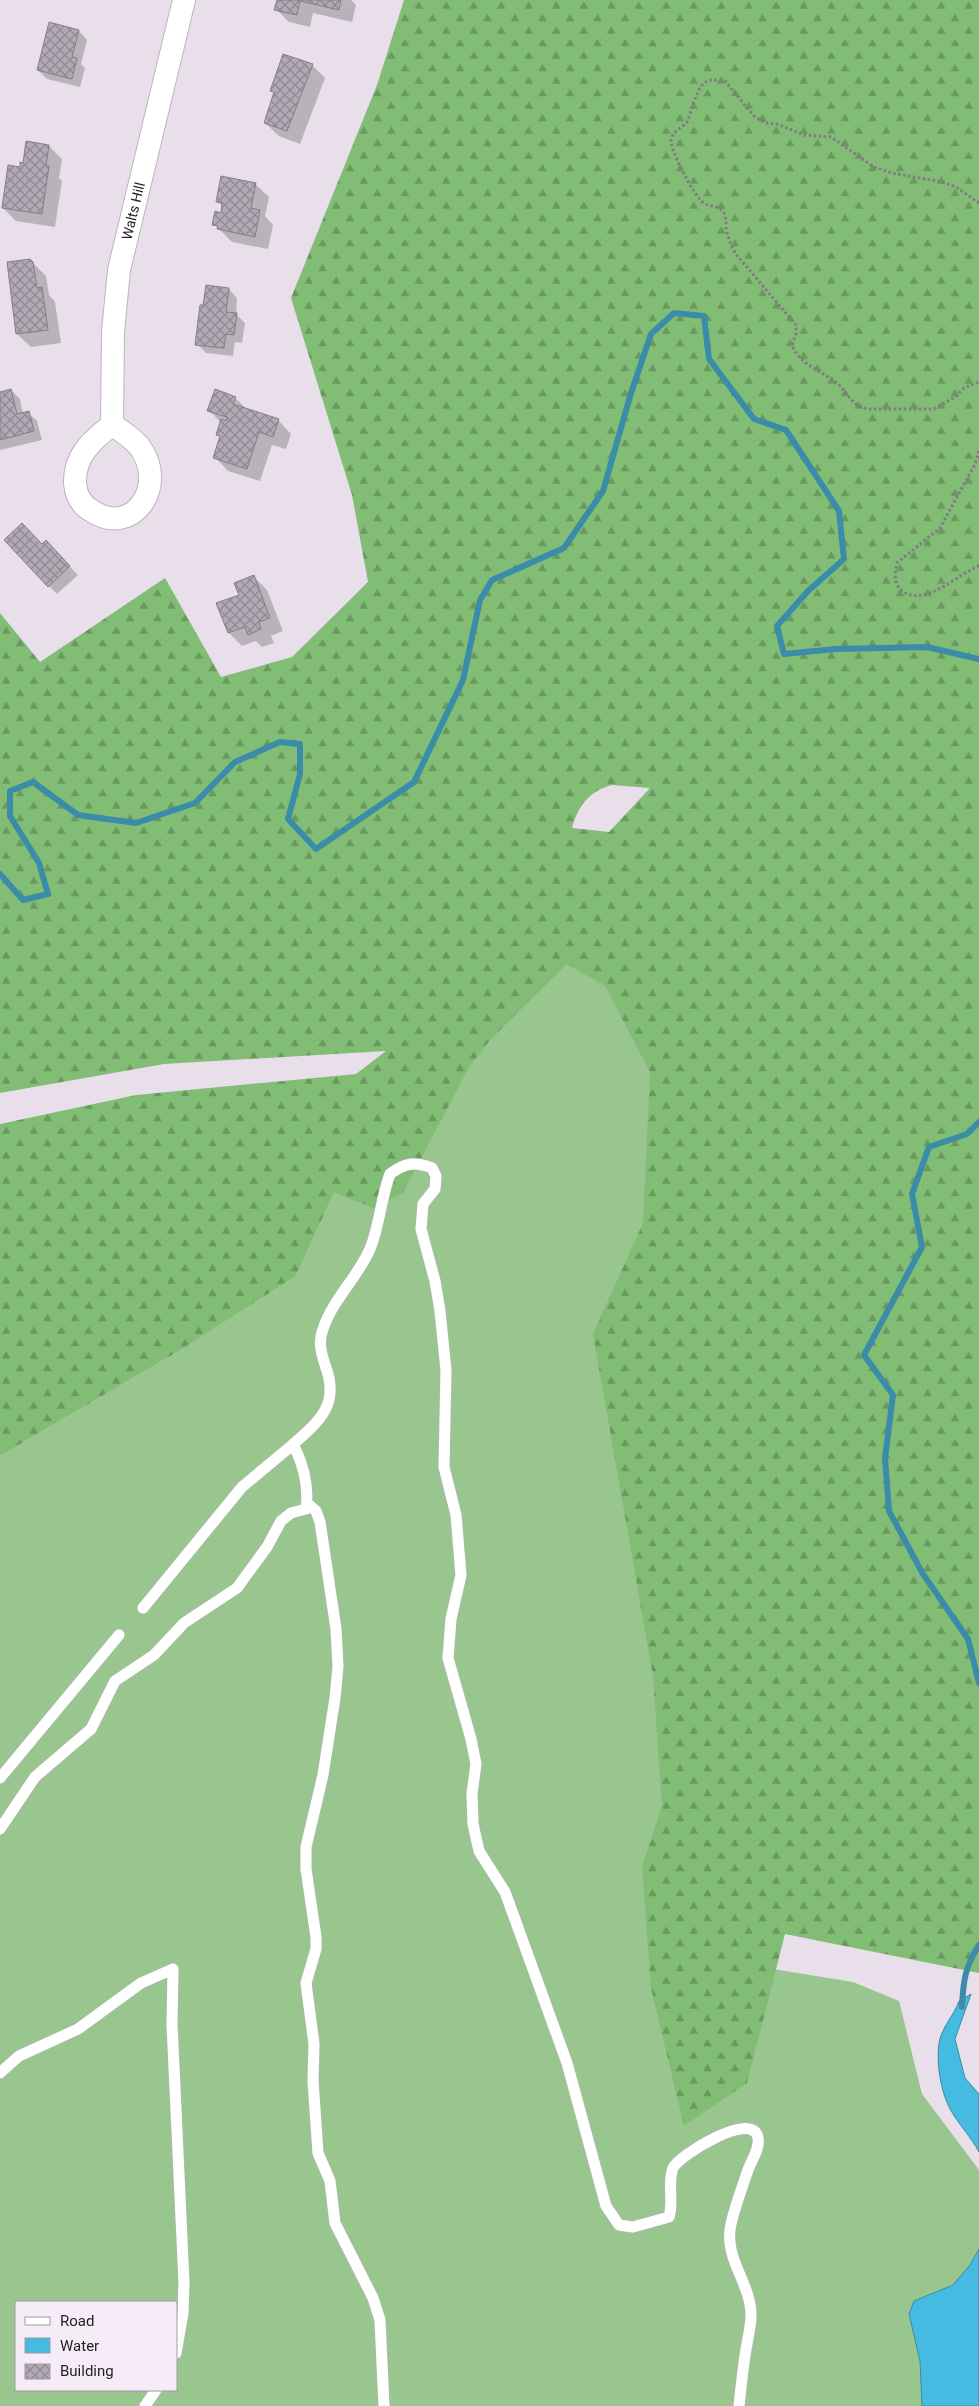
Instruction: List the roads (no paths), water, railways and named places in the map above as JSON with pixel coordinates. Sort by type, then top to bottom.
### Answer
[{"type":"street","name":"Walts Hill","points":[[112,425],[113,332],[119,270],[184,0]]},
{"type":"lane","points":[[143,1608],[242,1487],[290,1447],[320,1418],[329,1406],[332,1388],[321,1354],[319,1340],[332,1308],[371,1248],[390,1174],[399,1166],[409,1163],[423,1164],[432,1168],[436,1176],[435,1189],[423,1204],[421,1229],[434,1281],[441,1320],[446,1370],[442,1444],[444,1467],[456,1515],[461,1575],[451,1619],[448,1658],[471,1739],[476,1764],[472,1794],[473,1824],[479,1851],[505,1892],[567,2063],[606,2206],[619,2225],[632,2227],[668,2217],[672,2206],[673,2168],[679,2160],[737,2128],[747,2127],[754,2130],[758,2135],[758,2146],[731,2223],[728,2240],[733,2261],[750,2297],[751,2316],[739,2406]]},
{"type":"lane","points":[[0,1829],[35,1777],[91,1729],[115,1681],[154,1655],[184,1623],[237,1588],[267,1547],[281,1521],[291,1513],[306,1509],[308,1494],[301,1460],[295,1448],[290,1447]]},
{"type":"lane","points":[[307,1503],[316,1511],[320,1522],[336,1629],[338,1666],[336,1698],[325,1766],[306,1848],[306,1870],[316,1936],[316,1949],[306,1983],[314,2044],[313,2081],[318,2153],[330,2181],[335,2222],[373,2298],[380,2320],[384,2406]]},
{"type":"lane","points":[[0,1778],[119,1635]]},
{"type":"lane","points":[[0,2073],[19,2056],[78,2029],[141,1982],[173,1969],[172,2032],[184,2282],[183,2313],[178,2341]]},
{"type":"lane","points":[[146,2406],[155,2391]]},
{"type":"water","points":[[971,1994],[955,2039],[965,2078],[979,2094],[979,2152],[949,2107],[940,2080],[938,2060],[939,2043],[943,2031],[959,2001]]},
{"type":"water","points":[[979,2249],[979,2406],[922,2406],[920,2361],[909,2314],[914,2301],[953,2285],[970,2265]]},
{"type":"waterway","points":[[0,874],[23,900],[48,894],[39,863],[10,816],[10,791],[33,782],[78,815],[136,823],[195,803],[235,762],[280,742],[300,744],[300,774],[288,819],[316,849],[414,782],[463,680],[480,600],[492,580],[564,548],[603,491],[631,393],[651,334],[674,313],[704,316],[709,359],[754,419],[786,430],[839,511],[844,559],[808,591],[777,626],[784,654],[836,649],[927,647],[979,659]]},
{"type":"waterway","points":[[979,1122],[967,1134],[929,1147],[912,1194],[922,1247],[864,1355],[893,1395],[885,1458],[889,1511],[923,1574],[968,1639],[979,1683]]},
{"type":"waterway","points":[[962,2007],[966,1975],[979,1945]]}]
